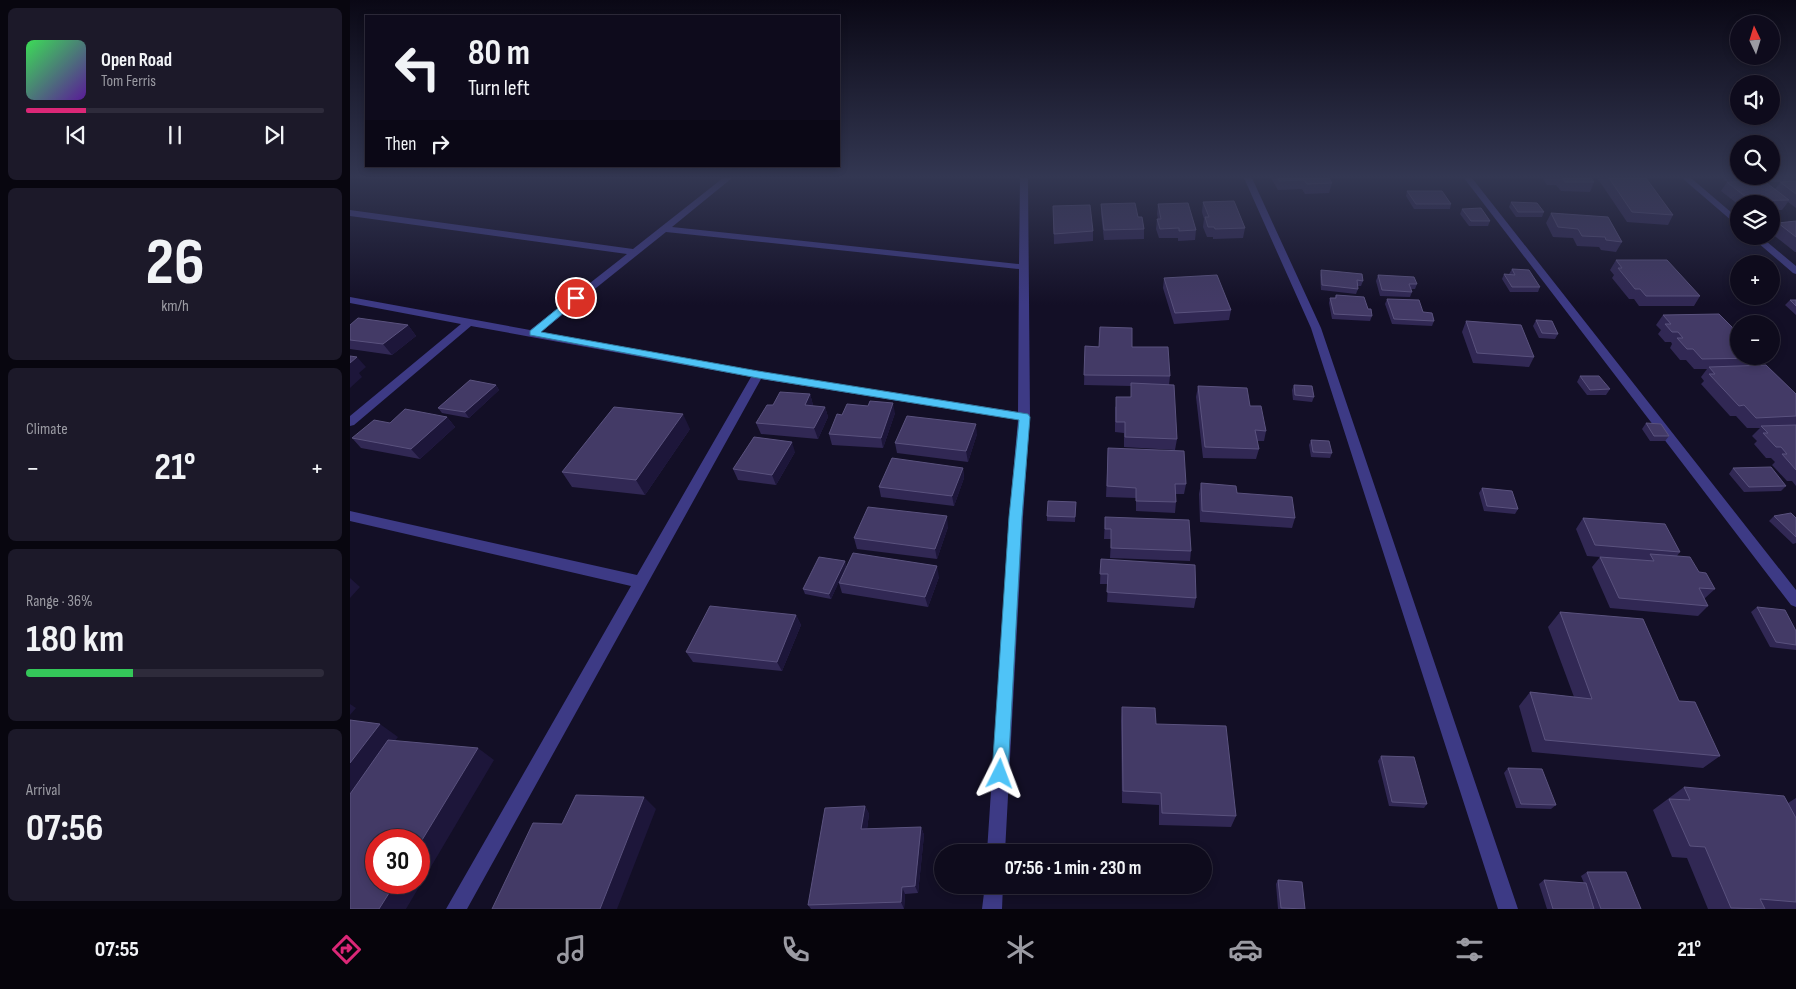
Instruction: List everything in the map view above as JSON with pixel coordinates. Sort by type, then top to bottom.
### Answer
[{"type":"street","points":[[398,220],[633,252]]},
{"type":"street","points":[[533,333],[633,252],[676,220]]},
{"type":"street","points":[[996,844],[1016,517],[1024,417],[1024,220]]},
{"type":"street","points":[[1267,220],[1316,328],[1508,909]]},
{"type":"street","points":[[1501,220],[1796,601]]},
{"type":"street","points":[[666,229],[1024,267]]},
{"type":"street","points":[[1765,245],[1796,271]]},
{"type":"street","points":[[350,300],[758,374],[1024,417]]},
{"type":"street","points":[[350,422],[469,322]]},
{"type":"street","points":[[456,909],[758,374]]},
{"type":"street","points":[[350,516],[640,582]]},
{"type":"street","points":[[992,909],[993,894]]},
{"type":"building","points":[[1054,220],[1092,220],[1093,231],[1054,234]]},
{"type":"building","points":[[1103,220],[1143,220],[1144,229],[1104,230]]},
{"type":"building","points":[[1157,220],[1193,220],[1196,230],[1179,231],[1179,228],[1160,229]]},
{"type":"building","points":[[1206,220],[1242,220],[1245,228],[1215,229],[1214,227],[1208,227]]},
{"type":"building","points":[[1555,220],[1610,220],[1622,242],[1606,240],[1605,237],[1582,236],[1578,229],[1558,227]]},
{"type":"building","points":[[1796,221],[1796,237],[1780,225],[1780,223]]},
{"type":"building","points":[[1616,260],[1667,260],[1700,296],[1646,296],[1640,289],[1635,289],[1618,268],[1622,268]]},
{"type":"building","points":[[1512,269],[1529,270],[1540,287],[1512,287],[1504,274],[1515,275]]},
{"type":"building","points":[[1321,270],[1362,274],[1363,281],[1357,280],[1358,289],[1322,285]]},
{"type":"building","points":[[1217,275],[1231,310],[1175,313],[1164,278]]},
{"type":"building","points":[[1378,275],[1414,277],[1417,284],[1409,284],[1412,292],[1382,290]]},
{"type":"building","points":[[1336,295],[1364,297],[1368,309],[1371,309],[1372,316],[1334,314],[1330,298],[1336,298]]},
{"type":"building","points":[[1387,299],[1419,300],[1423,312],[1432,313],[1434,321],[1394,319]]},
{"type":"building","points":[[1790,300],[1796,300],[1796,306]]},
{"type":"building","points":[[1719,314],[1730,325],[1730,359],[1702,359],[1693,349],[1687,349],[1677,338],[1683,338],[1678,332],[1672,332],[1665,324],[1671,324],[1663,315]]},
{"type":"building","points":[[358,318],[408,325],[383,344],[350,340],[350,325]]},
{"type":"building","points":[[1536,320],[1552,321],[1558,334],[1542,333]]},
{"type":"building","points":[[1466,321],[1521,325],[1534,357],[1477,353]]},
{"type":"building","points":[[1100,327],[1132,328],[1132,347],[1168,347],[1170,376],[1084,375],[1085,346],[1099,347]]},
{"type":"building","points":[[350,356],[357,357],[350,363]]},
{"type":"building","points":[[1766,365],[1796,394],[1796,416],[1756,418],[1744,405],[1739,406],[1709,374],[1715,374],[1709,367]]},
{"type":"building","points":[[1580,376],[1599,376],[1610,389],[1590,390]]},
{"type":"building","points":[[470,380],[496,385],[465,412],[438,408]]},
{"type":"building","points":[[1131,383],[1174,385],[1177,439],[1125,437],[1125,422],[1116,422],[1116,397],[1131,397]]},
{"type":"building","points":[[1294,385],[1312,386],[1314,397],[1295,395]]},
{"type":"building","points":[[1198,386],[1247,388],[1250,406],[1261,406],[1266,431],[1255,430],[1259,449],[1205,447]]},
{"type":"building","points":[[780,392],[810,394],[805,405],[825,407],[814,428],[756,423],[767,405],[773,405]]},
{"type":"building","points":[[870,401],[893,403],[881,438],[829,434],[837,414],[842,415],[847,404],[868,406]]},
{"type":"building","points":[[614,407],[683,414],[636,480],[562,472]]},
{"type":"building","points":[[405,409],[447,417],[411,449],[352,438],[374,420],[390,423]]},
{"type":"building","points":[[907,416],[976,424],[966,451],[895,443]]},
{"type":"building","points":[[1646,423],[1661,424],[1669,436],[1654,436]]},
{"type":"building","points":[[1796,425],[1796,470],[1782,454],[1787,454],[1781,447],[1776,447],[1763,433],[1768,433],[1761,426]]},
{"type":"building","points":[[754,437],[792,442],[772,475],[733,469]]},
{"type":"building","points":[[1311,440],[1329,441],[1332,453],[1313,452]]},
{"type":"building","points":[[1108,448],[1184,451],[1186,484],[1175,484],[1176,502],[1136,501],[1136,488],[1107,486]]},
{"type":"building","points":[[892,458],[963,468],[952,496],[879,487]]},
{"type":"building","points":[[1771,467],[1786,486],[1749,487],[1733,468]]},
{"type":"building","points":[[1201,483],[1236,486],[1237,493],[1292,497],[1295,518],[1202,511]]},
{"type":"building","points":[[1482,488],[1512,491],[1518,509],[1487,506]]},
{"type":"building","points":[[1048,501],[1076,502],[1075,517],[1047,516]]},
{"type":"building","points":[[868,507],[947,516],[935,549],[854,538]]},
{"type":"building","points":[[1791,513],[1796,518],[1796,537],[1774,516]]},
{"type":"building","points":[[1105,517],[1189,520],[1191,551],[1111,548],[1111,529],[1105,529]]},
{"type":"building","points":[[1583,518],[1665,524],[1680,552],[1595,545]]},
{"type":"building","points":[[853,553],[937,566],[925,597],[839,583]]},
{"type":"building","points":[[1650,554],[1690,557],[1699,572],[1706,573],[1715,589],[1699,588],[1708,606],[1619,598],[1600,557],[1654,561]]},
{"type":"building","points":[[819,557],[845,561],[829,594],[803,589]]},
{"type":"building","points":[[1101,559],[1195,565],[1196,598],[1107,592],[1108,574],[1100,574]]},
{"type":"building","points":[[710,606],[796,615],[777,662],[686,652]]},
{"type":"building","points":[[1757,607],[1785,610],[1796,631],[1796,645],[1776,642]]},
{"type":"building","points":[[1560,612],[1643,619],[1679,701],[1695,702],[1720,756],[1545,740],[1530,692],[1592,699]]},
{"type":"building","points":[[1122,707],[1155,708],[1156,724],[1226,726],[1236,816],[1162,813],[1161,793],[1123,791]]},
{"type":"building","points":[[350,720],[380,724],[350,763]]},
{"type":"building","points":[[388,740],[478,748],[429,829],[365,829],[365,894],[388,894],[379,909],[350,909],[350,794]]},
{"type":"building","points":[[1381,756],[1414,757],[1427,804],[1392,802]]},
{"type":"building","points":[[1508,768],[1542,769],[1556,805],[1521,804]]},
{"type":"building","points":[[1684,787],[1784,796],[1796,818],[1796,902],[1760,899],[1765,909],[1731,908],[1705,847],[1690,846],[1669,799],[1690,800]]},
{"type":"building","points":[[576,795],[644,797],[600,909],[492,909],[533,823],[562,824]]},
{"type":"building","points":[[865,806],[861,829],[921,827],[915,886],[902,887],[901,902],[808,905],[825,808]]},
{"type":"building","points":[[1587,872],[1626,872],[1641,909],[1601,909]]},
{"type":"building","points":[[1278,880],[1302,882],[1305,909],[1281,908]]},
{"type":"building","points":[[1544,880],[1586,883],[1594,909],[1553,909]]},
{"type":"route","points":[[576,298],[533,333],[758,374],[1024,417],[1000,774]]}]
